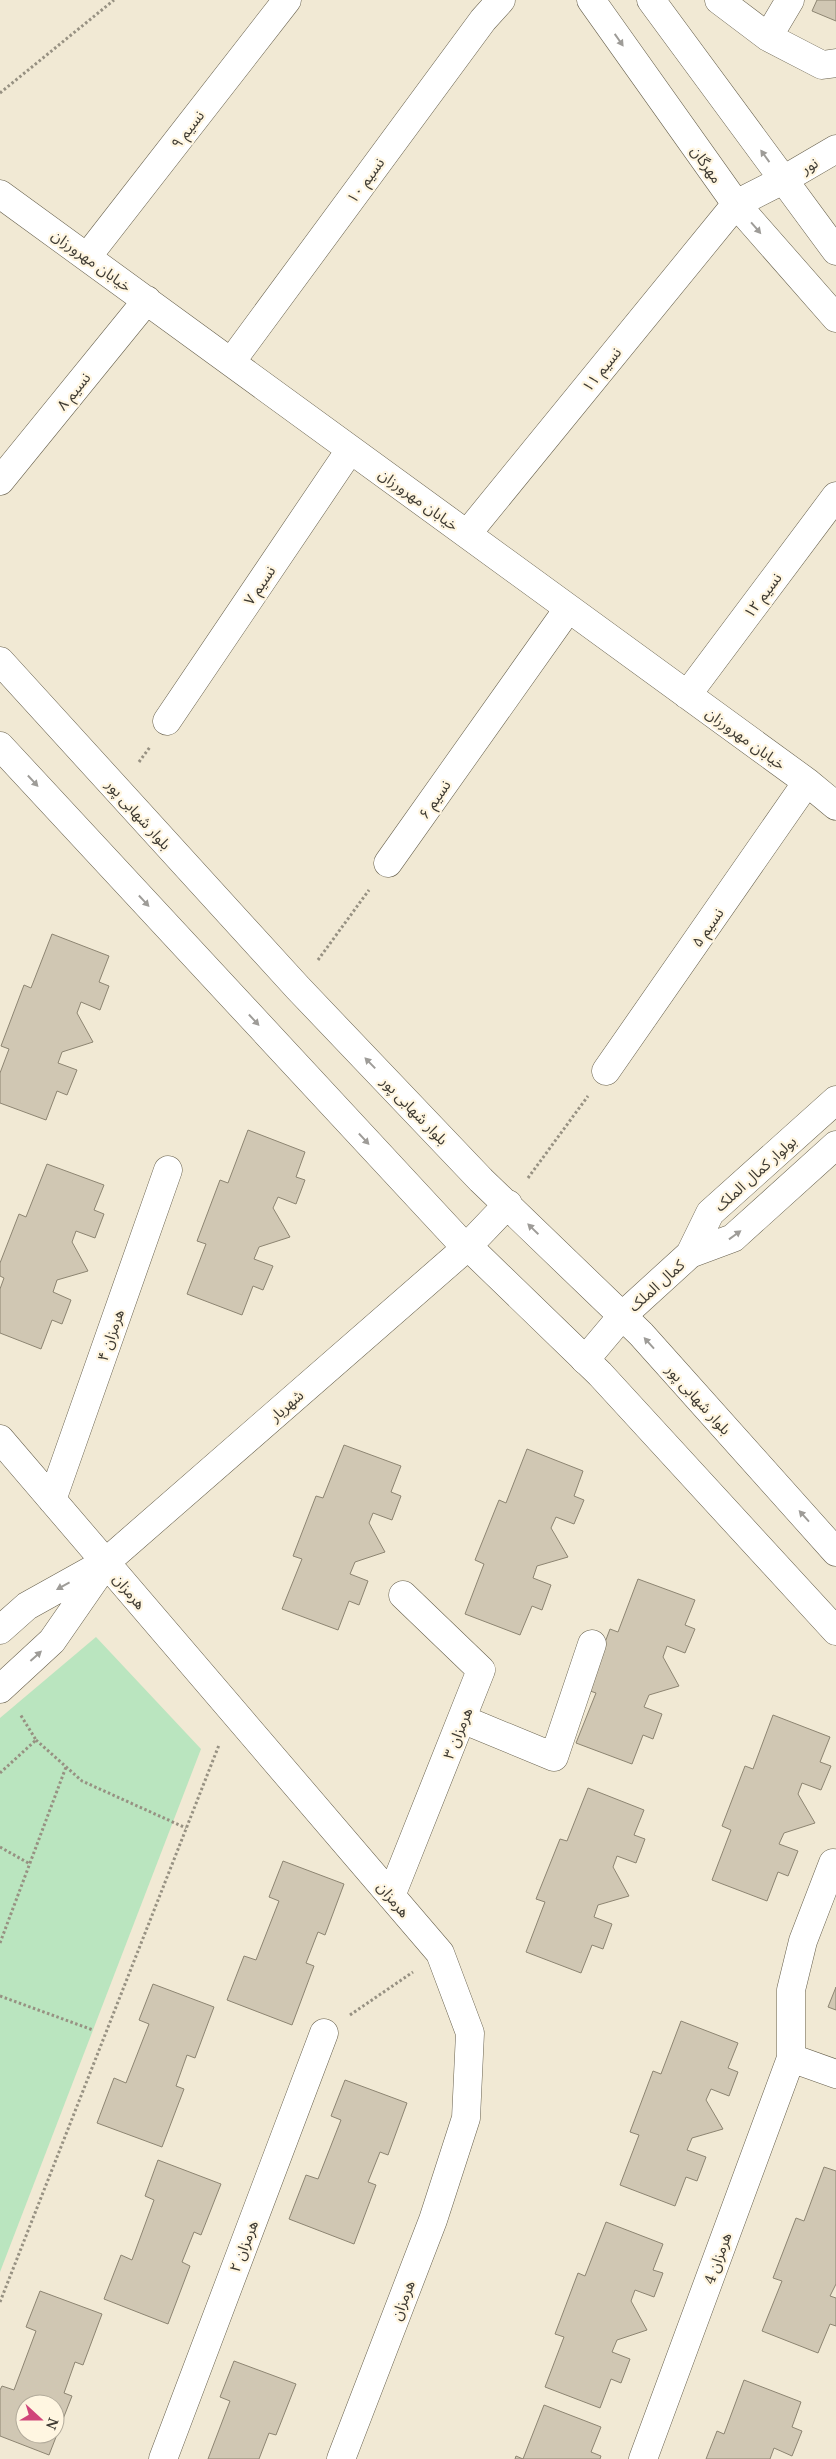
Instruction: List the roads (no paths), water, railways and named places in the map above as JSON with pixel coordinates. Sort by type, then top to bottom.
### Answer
[{"type":"street","name":"نسیم ۹","points":[[87,257],[287,0]]},
{"type":"street","name":"نسیم ۱۰","points":[[231,362],[483,20],[501,0]]},
{"type":"street","name":"مهرگان","points":[[591,0],[736,204],[836,318]]},
{"type":"street","points":[[651,0],[836,251]]},
{"type":"street","points":[[719,0],[768,37],[822,65],[836,63]]},
{"type":"street","points":[[768,37],[790,0]]},
{"type":"street","name":"نور","points":[[736,204],[783,180],[836,149]]},
{"type":"street","name":"خیابان مهرورزان","points":[[0,194],[807,782],[836,806]]},
{"type":"street","name":"نسیم ۱۱","points":[[467,534],[736,204]]},
{"type":"street","name":"نسیم ۸","points":[[0,481],[146,300]]},
{"type":"street","name":"نسیم ۷","points":[[167,721],[350,450]]},
{"type":"street","name":"نسیم ۱۲","points":[[687,695],[836,496]]},
{"type":"street","name":"نسیم ۶","points":[[388,863],[568,608]]},
{"type":"street","name":"بلوار شهابی پور","points":[[0,661],[298,988],[481,1180],[641,1334],[836,1552]]},
{"type":"street","points":[[0,746],[466,1248],[475,1253],[585,1360],[836,1631]]},
{"type":"street","name":"نسیم ۵","points":[[606,1072],[807,782]]},
{"type":"street","name":"بولوار کمال الملک","points":[[690,1254],[710,1213],[836,1100]]},
{"type":"street","points":[[690,1254],[733,1238],[836,1145]]},
{"type":"street","name":"هرمزان ۴","points":[[52,1500],[168,1170]]},
{"type":"street","name":"شهریار","points":[[0,1630],[27,1606],[106,1562],[466,1248],[508,1204]]},
{"type":"street","name":"کمال الملک","points":[[585,1360],[622,1316],[690,1254]]},
{"type":"street","name":"هرمزان","points":[[0,1439],[440,1953],[470,2033],[466,2118],[433,2220],[341,2459]]},
{"type":"street","name":"شهریار","points":[[1,1688],[52,1642],[106,1562]]},
{"type":"street","name":"هرمزان ۳","points":[[392,1896],[482,1670],[403,1595]]},
{"type":"street","points":[[462,1719],[554,1756],[592,1644]]},
{"type":"street","points":[[833,1863],[803,1941],[791,1990],[791,2058],[836,2074]]},
{"type":"street","name":"هرمزان ۲","points":[[162,2459],[324,2033]]},
{"type":"street","name":"هرمزان 4","points":[[643,2459],[791,2058]]}]
